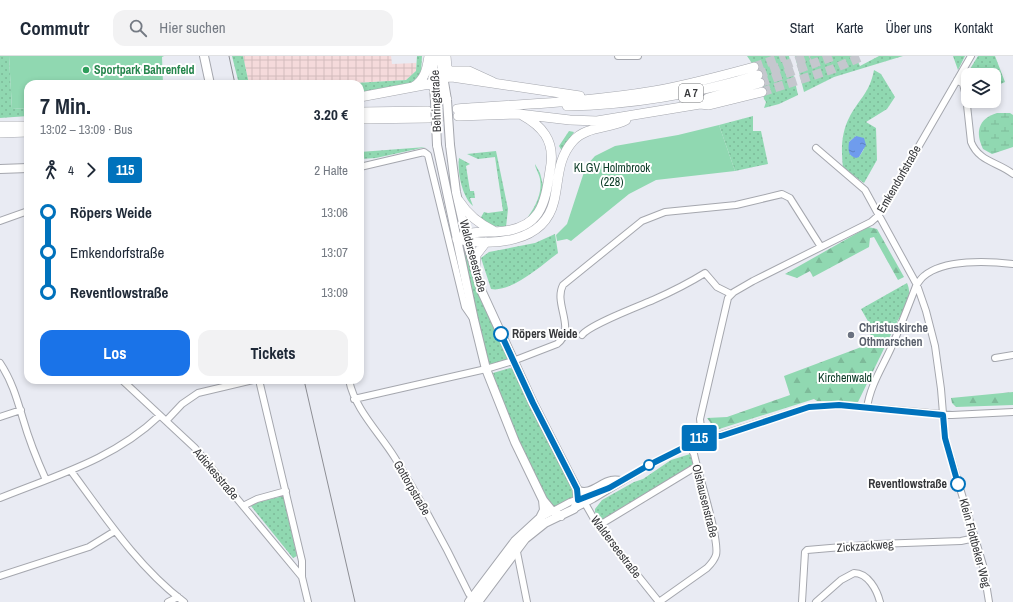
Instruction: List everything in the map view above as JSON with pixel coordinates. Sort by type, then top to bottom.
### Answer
[{"type":"highway","points":[[410,89],[420,83],[425,75],[429,56]]},
{"type":"highway","points":[[446,56],[447,68],[450,71],[469,72],[494,83]]},
{"type":"highway","points":[[364,96],[432,84],[444,77],[592,98]]},
{"type":"highway","name":"A 7","points":[[708,79],[758,79],[708,98],[700,104],[632,116],[586,121],[519,114],[458,113],[653,91],[708,79]]},
{"type":"highway","name":"A 7","points":[[546,103],[564,106],[642,102],[758,79]]},
{"type":"highway","points":[[432,84],[447,100]]},
{"type":"highway","points":[[364,112],[428,115],[364,119]]},
{"type":"highway","points":[[457,239],[513,230],[529,223],[541,209],[547,193],[551,162],[550,144],[540,127],[519,114]]},
{"type":"highway","points":[[467,237],[486,242],[514,239],[528,234],[540,226],[551,209],[562,160],[574,140],[588,132],[618,124],[632,116]]},
{"type":"highway","points":[[1,128],[24,126]]},
{"type":"highway","points":[[1,128],[24,131]]},
{"type":"highway","points":[[459,201],[474,220],[495,232]]},
{"type":"highway","points":[[475,268],[476,255],[486,242]]},
{"type":"main road","points":[[204,56],[209,80]]},
{"type":"main road","name":"Behringstraße","points":[[435,56],[432,84],[435,101],[437,145]]},
{"type":"main road","name":"Behringstraße","points":[[442,56],[441,65],[447,100],[450,145]]},
{"type":"main road","name":"Walderseestraße","points":[[437,145],[474,320],[486,369],[515,442],[543,500],[552,511],[561,516],[574,509],[582,501],[513,362],[482,292],[454,183],[450,145]]},
{"type":"main road","points":[[0,169],[24,168]]},
{"type":"main road","points":[[473,600],[516,545],[540,518],[544,510],[543,500]]},
{"type":"main road","points":[[516,545],[536,529],[561,516]]},
{"type":"street","points":[[618,56],[638,56]]},
{"type":"street","name":"Emkendorfstraße","points":[[731,294],[753,281],[871,222],[879,215],[971,56]]},
{"type":"street","points":[[957,80],[963,84],[965,92],[971,142],[974,149],[985,159],[1013,174]]},
{"type":"street","name":"Klein Flottbeker Weg","points":[[816,148],[830,162],[863,188],[917,285],[928,316],[935,346],[946,440],[983,565],[989,602]]},
{"type":"street","name":"Walderseestraße","points":[[364,166],[426,153],[465,307],[474,320]]},
{"type":"street","points":[[354,399],[513,362],[552,346],[563,339],[566,331],[560,296],[563,285],[642,221],[656,214],[736,205],[782,194],[790,198],[821,247]]},
{"type":"street","points":[[0,221],[24,212]]},
{"type":"street","points":[[867,408],[873,385],[912,301],[917,285],[928,274],[954,265],[980,261],[1013,264]]},
{"type":"street","points":[[582,335],[585,331],[655,299],[706,273],[717,287],[731,294],[726,302],[700,419],[702,436]]},
{"type":"street","points":[[995,358],[1013,355]]},
{"type":"street","points":[[0,363],[11,380],[38,463],[46,480]]},
{"type":"street","name":"Adickesstraße","points":[[126,384],[195,448],[302,577]]},
{"type":"street","points":[[166,421],[182,404],[198,393],[236,384]]},
{"type":"street","points":[[260,384],[302,561],[302,577],[308,602]]},
{"type":"street","name":"Gottorpstraße","points":[[350,384],[354,399],[394,457],[452,558],[473,600]]},
{"type":"street","points":[[540,518],[552,511],[582,501],[609,488],[689,445],[702,436],[721,436],[796,411],[818,406],[839,405],[943,415],[1013,412]]},
{"type":"street","points":[[0,418],[21,410]]},
{"type":"street","points":[[0,498],[71,471],[117,449],[142,431],[159,416]]},
{"type":"street","name":"Olshausenstraße","points":[[659,602],[707,568],[712,563],[716,555],[716,539],[694,454],[689,445]]},
{"type":"street","points":[[598,526],[697,466]]},
{"type":"street","points":[[71,471],[115,531],[142,563],[184,602]]},
{"type":"street","points":[[577,489],[582,491],[589,490],[611,480],[623,480]]},
{"type":"street","points":[[243,506],[262,497],[286,492]]},
{"type":"street","name":"Walderseestraße","points":[[582,501],[598,526],[659,602]]},
{"type":"street","points":[[0,576],[89,548],[115,531]]},
{"type":"street","name":"Zickzackweg","points":[[802,602],[805,552],[807,550],[877,544],[961,541],[975,538]]},
{"type":"street","points":[[516,545],[527,602]]},
{"type":"street","points":[[816,602],[841,580],[854,573],[862,575],[871,583],[880,602]]},
{"type":"street","points":[[168,602],[178,597]]},
{"type":"shaded area","points":[[243,56],[391,56],[392,64],[416,63],[416,71],[406,80],[364,83],[364,80],[248,80]]},
{"type":"green space","points":[[0,56],[9,56],[12,109],[24,108],[24,116],[0,118]]},
{"type":"green space","name":"Sportpark Bahrenfeld","points":[[9,56],[164,56],[162,57],[163,80],[24,80],[24,108],[12,109]]},
{"type":"green space","points":[[232,56],[243,56],[248,80],[238,80]]},
{"type":"green space","points":[[417,56],[422,56],[421,73],[412,83],[364,93],[364,83],[406,80],[416,71]]},
{"type":"green space","points":[[747,56],[789,56],[798,95],[779,104],[764,108],[766,102],[760,81]]},
{"type":"green space","points":[[795,56],[855,56],[860,66],[879,56],[903,56],[834,77],[804,92]]},
{"type":"green space","points":[[953,56],[965,56],[958,70]]},
{"type":"green space","points":[[978,56],[995,56],[1000,68],[971,68]]},
{"type":"green space","points":[[874,70],[881,74],[895,97],[887,109],[866,122],[876,128],[877,160],[864,183],[843,168],[842,141],[847,122],[870,84]],"holes":[[[856,136],[864,149],[859,157],[850,155],[849,142]]]},
{"type":"green space","points":[[1001,72],[1005,82],[1001,84]]},
{"type":"green space","points":[[997,113],[1010,113],[1013,115],[1013,147],[992,154],[983,149],[979,132],[982,123]]},
{"type":"green space","points":[[753,116],[753,131],[761,131],[768,164],[735,171],[719,125]]},
{"type":"green space","name":"KLGV Holmbrook (228)","points":[[719,125],[735,171],[656,180],[629,194],[571,241],[567,239],[557,241],[556,235],[567,224],[586,166],[595,156],[615,146],[678,135]]},
{"type":"green space","points":[[569,131],[574,132],[562,151],[559,146]]},
{"type":"green space","points":[[426,147],[376,158],[364,159],[364,152]]},
{"type":"green space","points":[[496,151],[508,209],[506,227],[492,226],[480,219],[484,212],[488,213],[503,211],[495,157],[478,159],[467,154]]},
{"type":"green space","points":[[459,158],[470,164],[466,166],[470,191],[474,191],[475,198],[470,198],[473,206],[466,197],[461,184]]},
{"type":"green space","points":[[535,164],[540,173],[543,185],[538,209],[525,221],[532,211],[539,196],[541,185]]},
{"type":"green space","points":[[868,227],[877,229],[904,277],[898,280],[874,237],[870,238],[869,247],[813,277],[810,271],[797,278],[785,274]]},
{"type":"green space","points":[[555,234],[558,253],[517,283],[508,287],[491,289],[481,258],[489,252],[535,243]]},
{"type":"green space","points":[[462,243],[464,243],[509,359],[490,366],[482,344]]},
{"type":"green space","points":[[907,283],[909,288],[909,297],[898,320],[873,330],[861,309]]},
{"type":"green space","name":"Kirchenwald","points":[[898,320],[858,402],[817,401],[814,399],[716,430],[707,418],[727,417],[790,395],[784,376],[864,346],[873,330]]},
{"type":"green space","points":[[510,368],[513,369],[573,490],[574,497],[552,508],[530,468],[492,377],[494,376],[493,373]]},
{"type":"green space","points":[[1013,392],[1013,405],[956,407],[952,403],[951,398]]},
{"type":"green space","points":[[690,454],[693,465],[601,520],[595,512],[595,509],[602,500],[634,482],[643,479],[671,460]]},
{"type":"green space","points":[[283,496],[297,556],[293,558],[251,506],[255,503]]},
{"type":"water","points":[[856,136],[864,138],[866,145],[859,157],[856,158],[851,156],[849,152],[849,142]]},
{"type":"tunnel","points":[[754,67],[785,56]]},
{"type":"tunnel","points":[[758,75],[810,56]]},
{"type":"tunnel","points":[[760,83],[834,56]]},
{"type":"tunnel","points":[[762,92],[833,69],[863,56]]},
{"type":"tunnel","points":[[429,118],[458,116]]},
{"type":"tram line","points":[[229,56],[234,80]]},
{"type":"tram line","points":[[305,384],[355,602]]},
{"type":"bus line","name":"115","points":[[501,334],[533,403],[577,489],[578,500],[609,488],[649,465],[689,445],[702,436],[721,436],[809,407],[828,405],[943,415],[945,438],[958,484]]},
{"type":"place","name":"Sportpark Bahrenfeld","points":[[86,70]]},
{"type":"place","name":"Röpers Weide","points":[[501,334]]},
{"type":"place","name":"Christuskirche Othmarschen","points":[[851,335]]},
{"type":"place","name":"Reventlowstraße","points":[[958,484]]}]
